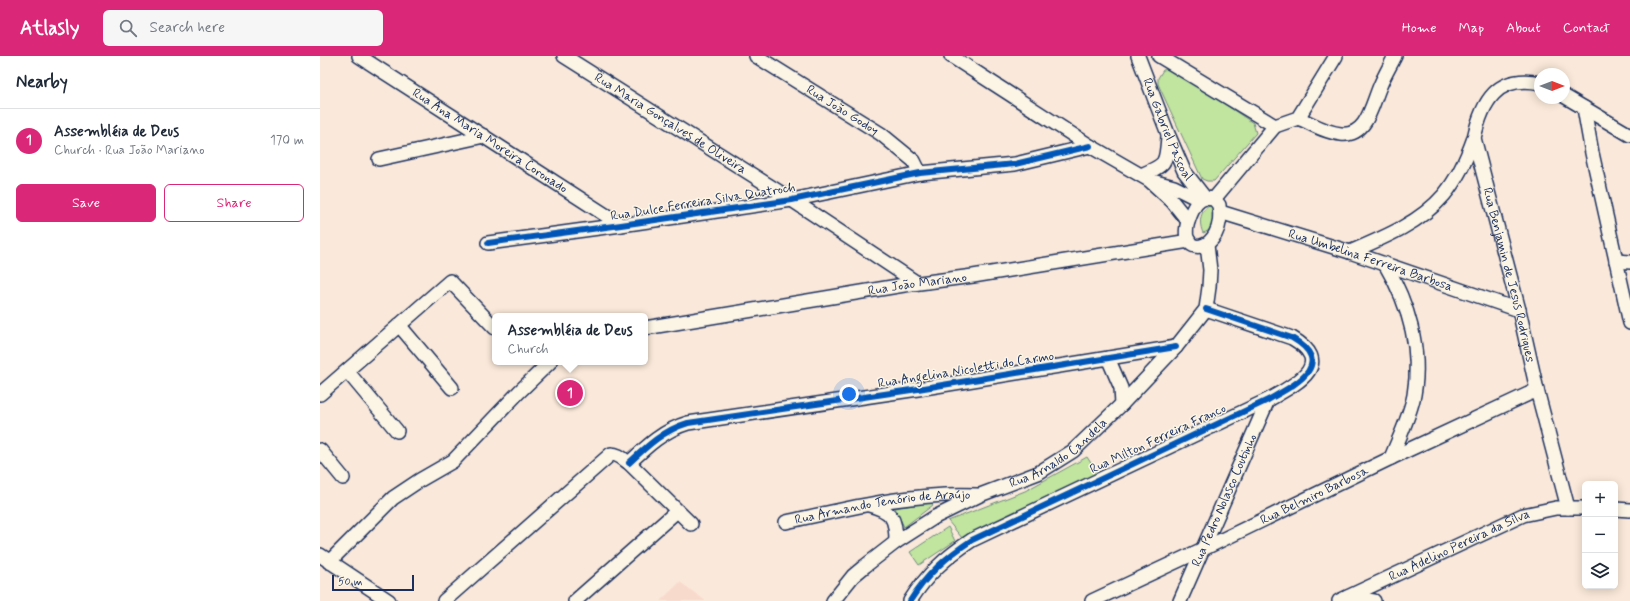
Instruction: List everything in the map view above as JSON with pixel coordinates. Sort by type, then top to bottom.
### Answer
[{"type":"street","name":"Rua Ana Maria Moreira Coronado","points":[[360,56],[621,225]]},
{"type":"street","name":"Rua Maria Gonçalves de Oliveira","points":[[564,56],[792,200],[917,283]]},
{"type":"street","name":"Rua João Godoy","points":[[756,56],[881,134],[914,161],[920,173]]},
{"type":"street","points":[[951,56],[1090,146],[1145,178],[1172,200],[1188,221]]},
{"type":"street","name":"Rua Gabriel Pascoal","points":[[1138,56],[1184,171],[1206,199]]},
{"type":"street","points":[[1159,56],[1275,126]]},
{"type":"street","points":[[1145,178],[1174,187],[1206,199],[1219,205],[1219,222],[1216,233],[1207,245],[1198,247],[1192,245],[1189,241],[1187,230],[1188,221],[1194,206],[1206,199],[1275,126],[1298,118],[1336,56]]},
{"type":"street","points":[[1298,118],[1341,134],[1351,133],[1358,130],[1364,124],[1380,86],[1395,56]]},
{"type":"street","name":"Rua Benjamin de Jesus Rodrigues","points":[[1534,82],[1514,82],[1499,89],[1486,101],[1478,118],[1474,138],[1519,310],[1537,390],[1568,508]]},
{"type":"street","points":[[1570,100],[1630,135]]},
{"type":"street","points":[[1584,108],[1630,323]]},
{"type":"street","points":[[1145,178],[1160,167],[1166,157],[1168,134]]},
{"type":"street","points":[[379,159],[484,136]]},
{"type":"street","points":[[1350,252],[1385,237],[1416,219],[1443,195],[1460,170],[1474,138]]},
{"type":"street","name":"Rua Dulce Ferreira Silva Quatroch","points":[[488,243],[792,200],[920,173],[1015,164],[1090,146]]},
{"type":"street","name":"Rua Umbelina Ferreira Barbosa","points":[[1220,212],[1350,252],[1519,310]]},
{"type":"street","name":"Rua João Mariano","points":[[648,328],[917,283],[1189,241]]},
{"type":"street","points":[[1206,309],[1210,270],[1207,245]]},
{"type":"street","points":[[1616,261],[1630,262]]},
{"type":"street","points":[[1385,264],[1397,284],[1407,311],[1413,333],[1416,365],[1414,395],[1405,424],[1391,458]]},
{"type":"street","points":[[320,394],[450,281],[492,325]]},
{"type":"street","name":"Rua Arnaldo Candela","points":[[833,601],[854,576],[865,566],[896,542],[935,517],[980,495],[1038,473],[1073,450],[1122,404],[1176,347],[1206,309]]},
{"type":"street","name":"Rua Milton Ferreira Franco","points":[[910,601],[933,570],[952,553],[972,540],[1268,400],[1301,380],[1308,374],[1311,362],[1306,349],[1302,344],[1292,338],[1206,309]]},
{"type":"street","points":[[399,325],[452,388]]},
{"type":"street","name":"Rua Angelina Nicoletti do Carmo","points":[[629,463],[667,431],[688,423],[918,389],[1176,347]]},
{"type":"street","points":[[1108,358],[1121,388],[1122,404]]},
{"type":"street","points":[[389,601],[325,558],[393,498],[453,461],[518,392],[547,365]]},
{"type":"street","points":[[347,371],[397,432]]},
{"type":"street","name":"Rua Belmiro Barbosa","points":[[1092,601],[1537,390]]},
{"type":"street","name":"Rua Pedro Nolasco Coutinho","points":[[1180,601],[1201,550],[1268,400]]},
{"type":"street","points":[[320,450],[343,478]]},
{"type":"street","points":[[444,601],[611,454],[616,454],[629,463],[691,524]]},
{"type":"street","name":"Rua Armando Tenório de Araújo","points":[[786,522],[867,504],[919,496],[951,494],[980,495]]},
{"type":"street","points":[[867,504],[883,509],[889,513],[894,521],[896,542]]},
{"type":"street","name":"Rua Adelino Pereira da Silva","points":[[1344,599],[1523,515],[1556,508],[1582,508]]},
{"type":"street","points":[[1618,509],[1630,510]]},
{"type":"street","points":[[575,601],[677,511]]},
{"type":"street","points":[[1344,599],[1374,601]]},
{"type":"shaded area","points":[[680,582],[706,601],[660,601]]},
{"type":"green space","points":[[1169,69],[1178,73],[1253,123],[1256,133],[1214,181],[1202,179],[1158,84],[1158,78],[1163,70]]},
{"type":"green space","points":[[1209,206],[1214,206],[1214,222],[1210,229],[1203,233],[1201,218],[1203,211]]},
{"type":"green space","points":[[1087,457],[1098,474],[962,538],[948,521],[1025,491]]},
{"type":"green space","points":[[931,502],[933,505],[904,527],[895,508]]},
{"type":"green space","points":[[948,527],[955,541],[919,565],[910,552]]},
{"type":"cycle path","points":[[488,243],[792,200],[920,173],[1015,164],[1090,146]]},
{"type":"cycle path","points":[[910,601],[930,574],[954,553],[972,540],[1268,400],[1298,381],[1306,374],[1311,366],[1311,357],[1305,348],[1292,338],[1206,309]]},
{"type":"cycle path","points":[[629,463],[664,434],[688,423],[918,389],[1176,347]]},
{"type":"place","name":"Assembléia de Deus","points":[[570,393]]}]
